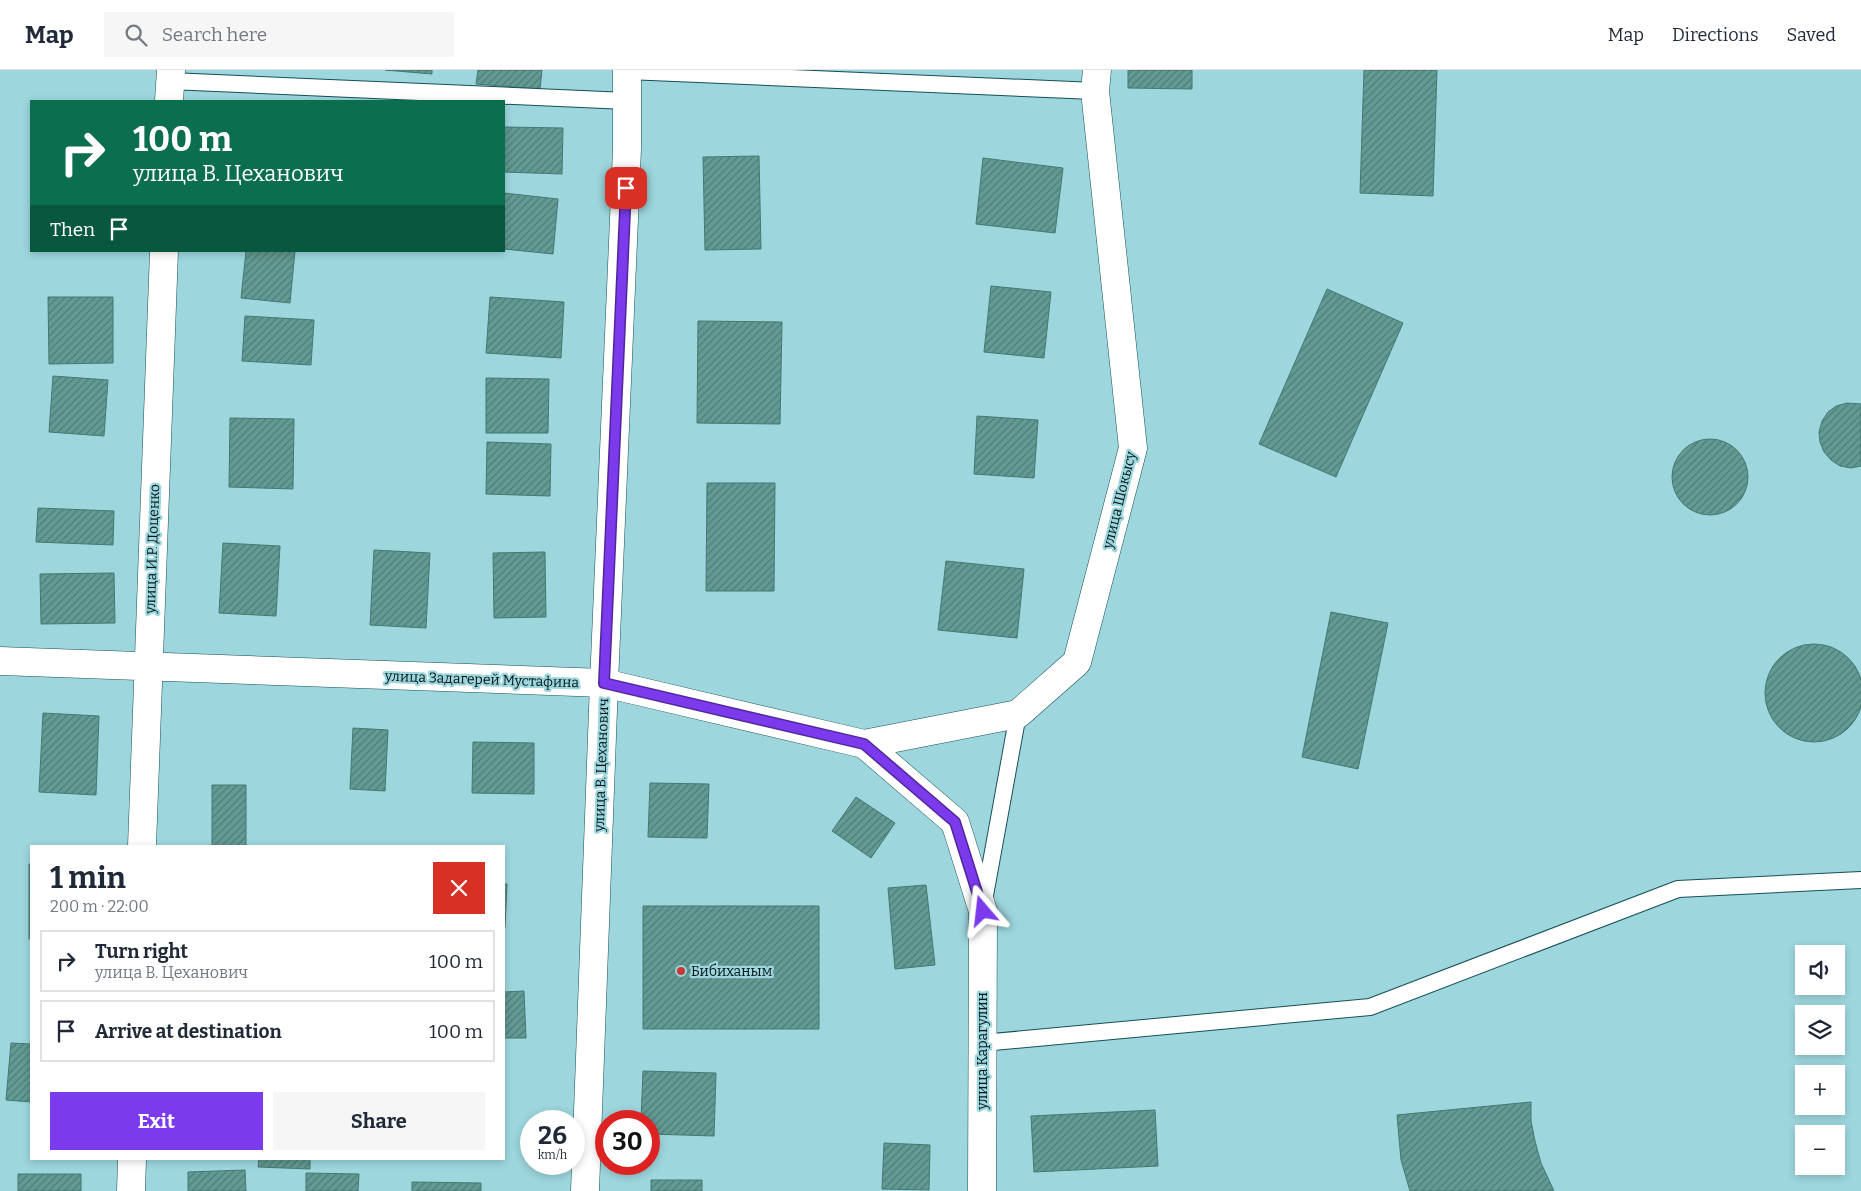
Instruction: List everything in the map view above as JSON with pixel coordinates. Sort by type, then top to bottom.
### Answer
[{"type":"street","name":"улица В. Цеханович","points":[[585,1191],[627,149],[627,70]]},
{"type":"street","name":"улица Шокысу","points":[[1018,714],[1077,662],[1133,448],[1096,81]]},
{"type":"street","name":"улица И.Р. Доценко","points":[[142,845],[164,252]]},
{"type":"street","name":"улица Задагерей Мустафина","points":[[0,661],[604,683],[864,744],[955,822],[983,911]]},
{"type":"street","points":[[864,744],[1018,714]]},
{"type":"street","name":"улица Карагулин","points":[[982,1191],[983,911]]},
{"type":"street","points":[[131,1191],[132,1160]]},
{"type":"lane","points":[[627,70],[1096,81]]},
{"type":"lane","points":[[170,84],[627,101]]},
{"type":"lane","points":[[983,911],[1018,714]]},
{"type":"lane","points":[[982,1043],[1370,1008],[1678,889],[1861,880]]},
{"type":"building","points":[[385,70],[432,70],[432,74]]},
{"type":"building","points":[[478,70],[542,70],[540,89],[476,84]]},
{"type":"building","points":[[1128,70],[1192,70],[1192,89],[1128,88]]},
{"type":"building","points":[[1364,70],[1437,70],[1433,196],[1360,193]]},
{"type":"building","points":[[505,127],[563,128],[562,174],[505,172]]},
{"type":"building","points":[[759,156],[761,249],[705,250],[703,157]]},
{"type":"building","points":[[983,158],[1063,168],[1055,233],[976,224]]},
{"type":"building","points":[[505,193],[558,199],[553,254],[505,249]]},
{"type":"building","points":[[246,252],[295,252],[290,303],[241,298]]},
{"type":"building","points":[[991,286],[1051,292],[1044,358],[984,352]]},
{"type":"building","points":[[1327,289],[1403,323],[1336,477],[1259,444]]},
{"type":"building","points":[[48,297],[113,297],[113,363],[49,364]]},
{"type":"building","points":[[490,297],[564,302],[561,358],[486,353]]},
{"type":"building","points":[[245,316],[314,320],[311,365],[242,361]]},
{"type":"building","points":[[698,321],[782,322],[780,424],[697,423]]},
{"type":"building","points":[[53,376],[108,380],[104,436],[49,432]]},
{"type":"building","points":[[486,378],[549,379],[548,433],[486,433]]},
{"type":"building","points":[[1847,403],[1861,404],[1861,466],[1851,468],[1840,466],[1831,460],[1824,452],[1819,432],[1822,421],[1828,412],[1836,406]]},
{"type":"building","points":[[977,416],[1038,420],[1034,478],[974,474]]},
{"type":"building","points":[[230,418],[294,419],[293,489],[229,487]]},
{"type":"building","points":[[1710,439],[1725,442],[1737,450],[1745,462],[1748,477],[1745,492],[1737,504],[1725,512],[1710,515],[1695,512],[1683,504],[1675,492],[1672,477],[1675,462],[1683,450],[1695,442]]},
{"type":"building","points":[[487,442],[551,444],[550,496],[486,494]]},
{"type":"building","points":[[707,483],[775,483],[774,591],[706,591]]},
{"type":"building","points":[[38,508],[114,511],[113,545],[36,542]]},
{"type":"building","points":[[223,543],[280,546],[276,616],[219,613]]},
{"type":"building","points":[[374,550],[430,553],[426,628],[370,625]]},
{"type":"building","points":[[545,552],[546,617],[494,618],[493,553]]},
{"type":"building","points":[[946,561],[1024,569],[1017,638],[938,630]]},
{"type":"building","points":[[114,573],[115,623],[41,624],[40,574]]},
{"type":"building","points":[[1331,612],[1388,623],[1358,769],[1302,757]]},
{"type":"building","points":[[1814,644],[1833,648],[1849,658],[1862,683],[1862,703],[1859,712],[1849,728],[1833,738],[1814,742],[1795,738],[1779,728],[1769,712],[1765,693],[1769,674],[1779,658],[1795,648]]},
{"type":"building","points":[[43,713],[99,716],[96,795],[39,792]]},
{"type":"building","points":[[353,728],[388,730],[385,791],[350,789]]},
{"type":"building","points":[[473,742],[534,743],[534,794],[472,793]]},
{"type":"building","points":[[650,783],[709,784],[707,838],[648,837]]},
{"type":"building","points":[[212,785],[246,785],[246,845],[212,845]]},
{"type":"building","points":[[856,797],[895,823],[871,858],[832,831]]},
{"type":"building","points":[[29,864],[30,864],[30,939]]},
{"type":"building","points":[[505,884],[507,884],[505,928]]},
{"type":"building","points":[[926,885],[935,965],[895,969],[888,888]]},
{"type":"building","points":[[643,906],[819,906],[819,1029],[643,1029]]},
{"type":"building","points":[[524,991],[526,1038],[505,1038],[505,992]]},
{"type":"building","points":[[11,1043],[30,1044],[30,1102],[6,1100]]},
{"type":"building","points":[[643,1071],[716,1073],[714,1136],[660,1134],[660,1110],[641,1110]]},
{"type":"building","points":[[1531,1102],[1531,1121],[1535,1141],[1541,1163],[1554,1191],[1410,1191],[1401,1160],[1397,1115]]},
{"type":"building","points":[[1155,1110],[1158,1166],[1034,1172],[1031,1116]]},
{"type":"building","points":[[884,1143],[930,1145],[929,1190],[882,1189]]},
{"type":"building","points":[[259,1160],[310,1160],[310,1169],[258,1167]]},
{"type":"building","points":[[245,1170],[246,1191],[188,1191],[188,1172]]},
{"type":"building","points":[[306,1173],[359,1174],[358,1191],[306,1191]]},
{"type":"building","points":[[18,1174],[81,1174],[81,1191],[18,1191]]},
{"type":"building","points":[[651,1180],[702,1180],[702,1191],[651,1191]]},
{"type":"building","points":[[412,1182],[481,1183],[481,1191],[412,1191]]},
{"type":"place","name":"Бибиханым","points":[[681,971]]},
{"type":"route","points":[[626,188],[604,683],[864,744],[955,822],[983,911]]}]
